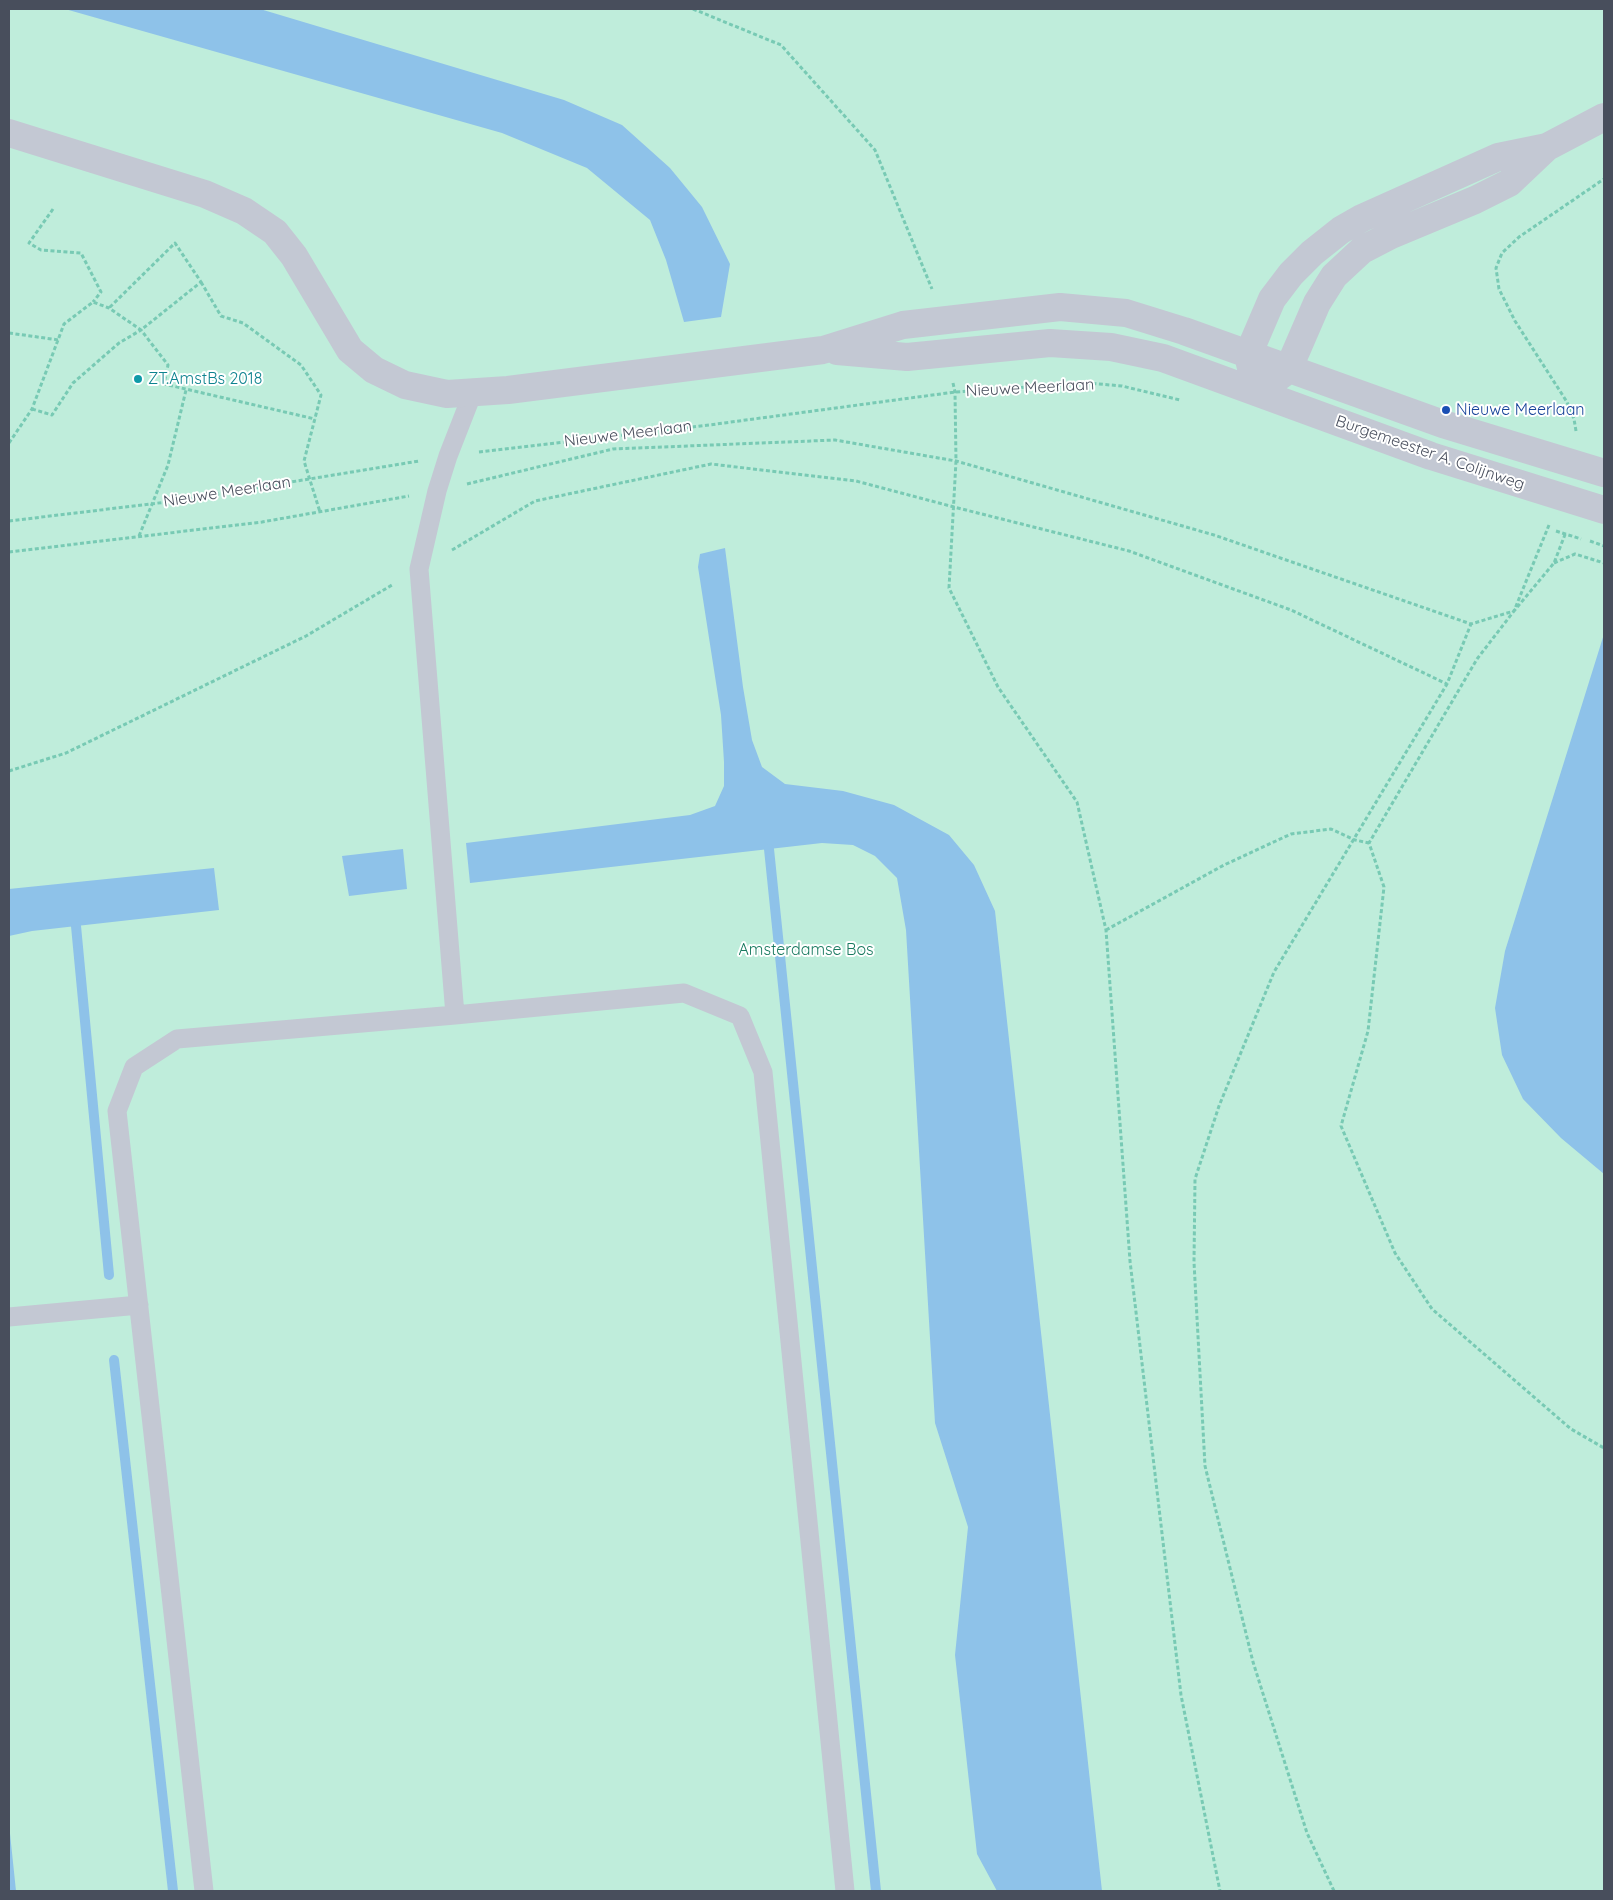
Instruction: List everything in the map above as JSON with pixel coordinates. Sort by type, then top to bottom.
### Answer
[{"type":"street","points":[[1257,393],[1248,355],[1272,299],[1298,267],[1342,230],[1362,218],[1498,158],[1547,147],[1604,117]]},
{"type":"street","points":[[9,133],[204,194],[244,211],[275,232],[294,256],[350,350],[374,370],[405,385],[448,394],[508,390],[823,350],[903,324],[1060,307],[1126,313],[1184,331],[1288,370]]},
{"type":"street","points":[[1257,393],[1288,370],[1317,303],[1334,276],[1362,250],[1509,183],[1547,147]]},
{"type":"street","points":[[823,350],[907,357],[1050,343],[1111,347],[1163,358],[1257,393]]},
{"type":"street","name":"Burgemeester A. Colijnweg","points":[[1288,370],[1443,424],[1604,473]]},
{"type":"street","name":"Burgemeester A. Colijnweg","points":[[1257,393],[1431,456],[1601,509]]},
{"type":"lane","points":[[455,1016],[419,569],[437,491],[448,456],[473,392]]},
{"type":"lane","points":[[204,1891],[117,1112],[134,1067],[177,1039],[455,1016],[684,993],[740,1016],[763,1072],[846,1891]]},
{"type":"lane","points":[[9,1318],[139,1305]]},
{"type":"path","points":[[693,9],[781,45],[875,150],[943,319]]},
{"type":"path","points":[[1569,462],[1578,438],[1574,419],[1566,402],[1515,321],[1499,289],[1496,268],[1502,253],[1519,237],[1604,179]]},
{"type":"path","points":[[9,443],[32,409],[64,324],[94,302],[101,292],[81,253],[41,250],[29,243],[53,209]]},
{"type":"path","points":[[109,308],[175,243],[221,316],[243,323],[301,365],[321,395],[304,461],[311,478],[320,512]]},
{"type":"path","points":[[32,409],[52,414],[73,383],[119,343],[141,330],[201,282]]},
{"type":"path","points":[[94,302],[109,308],[141,330],[168,365],[164,384],[315,419]]},
{"type":"path","points":[[9,333],[58,340]]},
{"type":"path","points":[[947,353],[955,392],[956,461],[949,588],[998,687],[1077,802],[1106,930],[1130,1261],[1169,1596],[1181,1695],[1220,1891]]},
{"type":"path","name":"Nieuwe Meerlaan","points":[[9,521],[152,503],[448,456],[709,425],[955,392],[1088,383],[1122,386],[1183,401]]},
{"type":"path","points":[[139,536],[168,465],[186,390]]},
{"type":"path","points":[[9,552],[262,522],[437,491],[614,449],[836,440],[956,461],[1214,535],[1471,624],[1514,611]]},
{"type":"path","points":[[9,771],[66,753],[306,636],[535,501],[711,464],[856,481],[1129,551],[1290,610],[1447,684]]},
{"type":"path","points":[[1514,611],[1548,528],[1558,496]]},
{"type":"path","points":[[1586,540],[1604,546]]},
{"type":"path","points":[[1604,563],[1575,554],[1554,563],[1477,659],[1369,843],[1384,887],[1368,1031],[1340,1126],[1395,1254],[1432,1309],[1571,1429],[1604,1448]]},
{"type":"path","points":[[1334,1891],[1307,1833],[1253,1662],[1206,1466],[1194,1262],[1195,1179],[1219,1106],[1274,972],[1447,684],[1471,624]]},
{"type":"path","points":[[1106,930],[1224,865],[1291,834],[1331,829],[1355,840],[1369,843]]},
{"type":"green space","name":"Amsterdamse Bos","points":[[9,9],[1604,9],[1604,1891],[9,1891]]},
{"type":"water","points":[[65,9],[260,9],[564,100],[622,125],[670,168],[702,207],[730,264],[721,317],[684,322],[666,260],[650,220],[587,168],[502,133]]},
{"type":"water","points":[[725,548],[743,687],[752,740],[762,767],[785,784],[843,791],[894,805],[949,835],[974,865],[995,911],[1102,1891],[997,1891],[977,1854],[955,1655],[968,1527],[935,1423],[906,930],[897,878],[875,856],[853,845],[822,843],[470,883],[466,843],[690,815],[715,806],[724,786],[721,715],[698,567],[700,554]]},
{"type":"water","points":[[1604,634],[1604,1174],[1561,1138],[1523,1099],[1502,1055],[1495,1008],[1505,951]]},
{"type":"water","points":[[403,849],[407,889],[349,896],[342,856]]},
{"type":"water","points":[[214,868],[219,910],[32,931],[9,936],[9,889]]},
{"type":"water","points":[[9,1824],[16,1891],[9,1891]]},
{"type":"waterway","points":[[769,849],[876,1891]]},
{"type":"waterway","points":[[76,926],[109,1275]]},
{"type":"waterway","points":[[114,1360],[173,1891]]},
{"type":"place","name":"ZT.AmstBs 2018","points":[[138,379]]},
{"type":"place","name":"Nieuwe Meerlaan","points":[[1446,410]]}]
